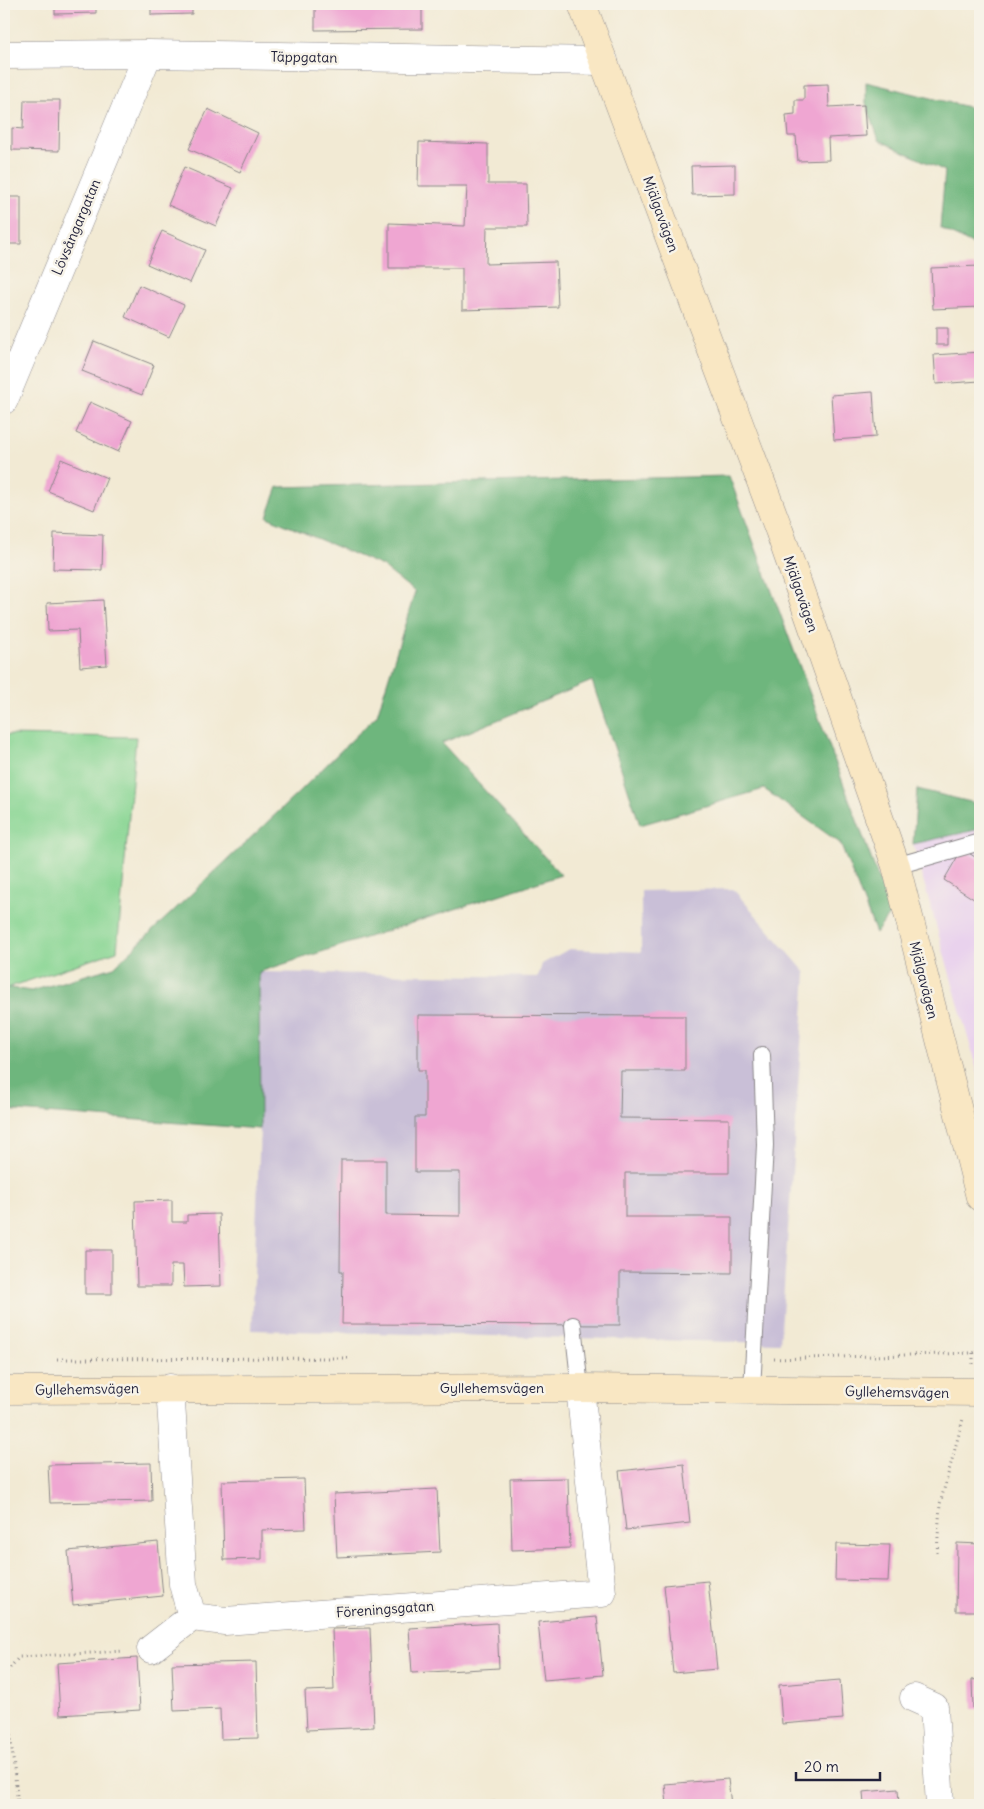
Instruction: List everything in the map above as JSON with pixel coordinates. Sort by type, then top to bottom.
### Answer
[{"type":"street","name":"Mjälgavägen","points":[[582,4],[779,530],[896,866],[978,1179]]},
{"type":"street","name":"Täppgatan","points":[[4,55],[148,54],[604,61]]},
{"type":"street","name":"Lövsångargatan","points":[[4,400],[148,54]]},
{"type":"street","points":[[151,1650],[192,1617],[183,1584],[170,1388]]},
{"type":"street","name":"Gyllehemsvägen","points":[[4,1390],[580,1388],[975,1392]]},
{"type":"street","name":"Föreningsgatan","points":[[192,1617],[225,1622],[602,1593],[580,1388]]},
{"type":"street","points":[[914,1698],[934,1707],[940,1805]]},
{"type":"lane","points":[[896,866],[980,842]]},
{"type":"lane","points":[[752,1390],[765,1145],[762,1055]]},
{"type":"lane","points":[[573,1325],[580,1388]]},
{"type":"path","points":[[937,1553],[940,1504],[975,1392],[974,1353]]},
{"type":"path","points":[[18,1805],[4,1675],[19,1657],[151,1650]]},
{"type":"shaded area","points":[[980,829],[980,1080],[913,844]]},
{"type":"shaded area","points":[[733,889],[806,973],[780,1343],[252,1330],[260,1129],[259,972],[538,977],[542,964],[569,949],[641,952],[641,891]]},
{"type":"green space","points":[[866,82],[980,110],[980,248],[940,228],[945,171],[879,140],[866,103]]},
{"type":"green space","points":[[729,476],[891,912],[876,933],[840,843],[764,789],[640,825],[592,681],[442,743],[561,875],[259,972],[260,1129],[4,1110],[4,987],[31,991],[114,967],[297,794],[377,715],[415,592],[382,566],[267,517],[278,487]]},
{"type":"green space","points":[[4,735],[136,737],[117,951],[4,989]]},
{"type":"green space","points":[[917,789],[975,803],[980,793],[980,829],[913,844]]},
{"type":"building","points":[[55,4],[96,4],[96,13],[55,14]]},
{"type":"building","points":[[151,4],[192,4],[192,14],[151,15]]},
{"type":"building","points":[[315,4],[422,4],[422,29],[315,30]]},
{"type":"building","points":[[828,84],[829,107],[864,105],[866,136],[828,138],[829,160],[798,161],[796,136],[788,136],[786,115],[795,114],[795,100],[804,100],[804,85]]},
{"type":"building","points":[[24,100],[60,100],[59,151],[12,150],[12,128],[23,129]]},
{"type":"building","points":[[208,109],[258,133],[240,172],[189,149]]},
{"type":"building","points":[[419,142],[488,144],[488,184],[526,184],[527,227],[487,227],[486,264],[556,262],[558,307],[462,310],[462,268],[389,268],[389,223],[465,226],[467,186],[418,186]]},
{"type":"building","points":[[735,165],[735,194],[692,195],[691,166]]},
{"type":"building","points":[[184,167],[233,188],[216,226],[168,205]]},
{"type":"building","points":[[4,197],[21,197],[21,244],[4,244]]},
{"type":"building","points":[[162,231],[205,250],[190,283],[147,264]]},
{"type":"building","points":[[980,266],[980,307],[933,309],[931,268]]},
{"type":"building","points":[[139,285],[184,305],[169,337],[125,317]]},
{"type":"building","points":[[936,328],[948,328],[948,345],[936,345]]},
{"type":"building","points":[[94,341],[154,365],[142,395],[82,371]]},
{"type":"building","points":[[980,352],[980,381],[936,384],[934,355]]},
{"type":"building","points":[[873,392],[876,437],[834,440],[831,395]]},
{"type":"building","points":[[90,402],[132,421],[118,452],[76,433]]},
{"type":"building","points":[[61,459],[107,478],[94,510],[48,491]]},
{"type":"building","points":[[54,533],[103,535],[102,570],[53,569]]},
{"type":"building","points":[[103,600],[107,665],[80,667],[78,630],[48,631],[47,603]]},
{"type":"building","points":[[962,849],[980,860],[980,903],[944,880]]},
{"type":"building","points":[[418,1015],[685,1016],[685,1071],[621,1071],[620,1118],[729,1119],[729,1173],[625,1173],[625,1217],[732,1217],[732,1273],[620,1272],[620,1325],[342,1324],[343,1271],[340,1271],[341,1160],[386,1160],[386,1215],[460,1216],[460,1172],[415,1172],[415,1117],[425,1117],[425,1070],[418,1070]]},
{"type":"building","points":[[172,1200],[172,1222],[187,1222],[187,1215],[219,1214],[221,1286],[184,1287],[183,1265],[171,1265],[171,1286],[137,1286],[135,1201]]},
{"type":"building","points":[[85,1250],[112,1250],[112,1294],[85,1294]]},
{"type":"building","points":[[151,1463],[152,1501],[50,1503],[48,1465]]},
{"type":"building","points":[[684,1464],[690,1523],[626,1530],[619,1471]]},
{"type":"building","points":[[568,1478],[570,1548],[512,1550],[510,1479]]},
{"type":"building","points":[[304,1479],[306,1529],[262,1530],[262,1559],[224,1560],[222,1481]]},
{"type":"building","points":[[437,1489],[440,1552],[337,1557],[334,1494]]},
{"type":"building","points":[[158,1542],[163,1596],[73,1605],[68,1551]]},
{"type":"building","points":[[957,1543],[980,1544],[980,1611],[956,1611]]},
{"type":"building","points":[[836,1544],[890,1545],[888,1581],[835,1580]]},
{"type":"building","points":[[708,1581],[717,1669],[673,1673],[664,1585]]},
{"type":"building","points":[[597,1617],[603,1675],[544,1680],[538,1622]]},
{"type":"building","points":[[497,1623],[499,1668],[412,1673],[409,1628]]},
{"type":"building","points":[[370,1628],[374,1727],[307,1730],[305,1691],[334,1690],[332,1629]]},
{"type":"building","points":[[137,1658],[140,1710],[60,1715],[57,1663]]},
{"type":"building","points":[[256,1662],[258,1738],[221,1739],[220,1709],[174,1711],[172,1664]]},
{"type":"building","points":[[980,1679],[980,1709],[973,1709],[972,1680]]},
{"type":"building","points":[[840,1680],[843,1719],[782,1724],[779,1685]]},
{"type":"building","points":[[728,1779],[731,1805],[667,1805],[665,1784]]},
{"type":"building","points":[[898,1789],[899,1805],[864,1805],[863,1792]]},
{"type":"building","points":[[501,1801],[501,1805],[455,1805],[455,1803]]}]
